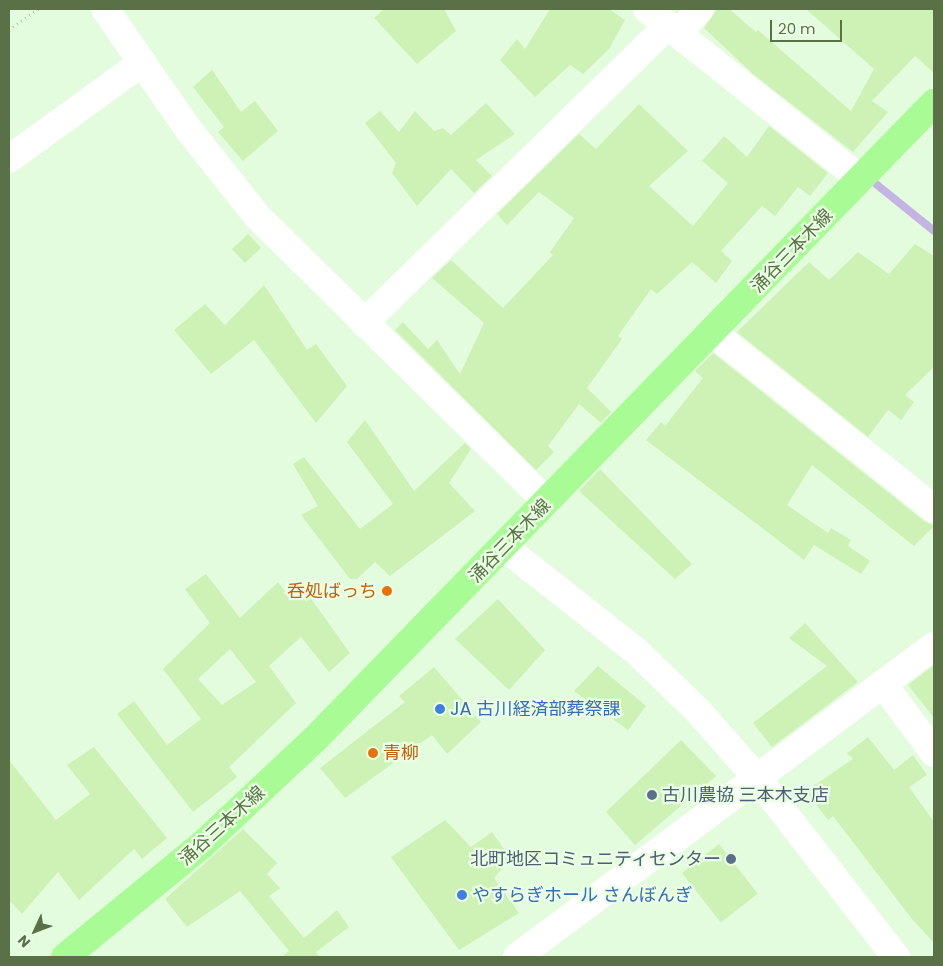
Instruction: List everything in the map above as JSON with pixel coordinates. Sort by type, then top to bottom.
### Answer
[{"type":"main road","name":"涌谷三本木線","points":[[65,957],[202,845],[269,784],[713,333],[934,103]]},
{"type":"street","points":[[105,9],[188,128],[257,216],[547,502]]},
{"type":"street","points":[[364,323],[665,22],[700,9]]},
{"type":"street","points":[[665,22],[860,179]]},
{"type":"street","points":[[9,159],[143,62]]},
{"type":"street","points":[[713,333],[934,509]]},
{"type":"street","points":[[504,547],[636,651],[698,711],[757,778],[896,957]]},
{"type":"street","points":[[517,957],[934,646]]},
{"type":"street","points":[[883,684],[934,753]]},
{"type":"path","points":[[9,30],[38,9]]},
{"type":"building","points":[[384,9],[444,9],[456,31],[417,64],[374,18]]},
{"type":"building","points":[[550,9],[609,9],[625,20],[609,49],[583,74],[570,65],[535,97],[500,60],[517,39],[525,49]]},
{"type":"building","points":[[717,9],[729,9],[756,32],[758,30],[851,111],[874,69],[806,9],[934,9],[934,73],[915,56],[872,101],[888,112],[853,152],[753,74],[704,28]]},
{"type":"building","points":[[212,70],[241,112],[255,101],[278,131],[243,161],[218,132],[224,127],[193,87]]},
{"type":"building","points":[[486,103],[515,134],[476,160],[492,176],[474,193],[451,169],[417,206],[392,173],[396,163],[365,123],[380,111],[399,132],[415,111],[434,131],[443,128],[451,135]]},
{"type":"building","points":[[639,104],[688,151],[649,186],[693,226],[728,183],[702,161],[724,136],[747,157],[769,126],[828,173],[810,196],[798,187],[775,216],[762,206],[721,251],[732,261],[716,283],[692,262],[657,294],[651,289],[618,336],[622,339],[587,388],[611,412],[601,423],[579,404],[548,446],[554,452],[536,470],[395,330],[403,322],[428,349],[437,340],[460,374],[484,323],[432,278],[451,260],[503,308],[553,255],[550,252],[574,218],[539,192],[507,225],[497,214],[579,134],[596,149]]},
{"type":"building","points":[[248,234],[261,248],[245,263],[232,249]]},
{"type":"building","points":[[915,244],[934,256],[934,367],[905,395],[914,402],[901,420],[888,410],[868,437],[737,332],[809,262],[829,280],[858,252],[889,274]]},
{"type":"building","points":[[264,285],[307,350],[316,344],[347,386],[316,423],[254,340],[211,374],[174,330],[205,304],[225,325]]},
{"type":"building","points":[[713,353],[924,521],[934,526],[914,546],[812,465],[787,505],[828,533],[831,528],[851,540],[848,546],[870,561],[861,574],[814,545],[804,560],[646,440],[661,422],[665,426],[703,378],[695,371]]},
{"type":"building","points":[[365,420],[414,491],[465,443],[471,449],[449,483],[475,511],[390,576],[375,562],[357,579],[350,579],[301,515],[318,506],[293,464],[304,457],[360,529],[393,504],[347,442]]},
{"type":"building","points":[[600,469],[692,564],[675,579],[579,491]]},
{"type":"building","points":[[206,574],[240,618],[278,582],[288,595],[296,586],[312,600],[350,653],[329,672],[301,637],[269,666],[296,703],[229,767],[237,777],[193,812],[117,714],[134,701],[167,745],[201,719],[163,669],[210,623],[185,589]],"holes":[[[230,649],[256,682],[222,705],[198,679]]]},
{"type":"building","points":[[498,599],[545,650],[509,690],[455,639]]},
{"type":"building","points":[[805,623],[858,682],[772,747],[753,723],[827,666],[789,638]]},
{"type":"building","points":[[934,665],[934,718],[908,685]]},
{"type":"building","points":[[598,666],[646,706],[628,730],[574,691]]},
{"type":"building","points":[[434,667],[481,722],[447,754],[432,735],[345,798],[320,768],[405,702],[399,696]]},
{"type":"building","points":[[868,737],[894,770],[913,755],[927,775],[909,787],[934,822],[934,943],[912,919],[833,816],[828,820],[806,791],[853,759],[847,753]]},
{"type":"building","points":[[681,740],[716,776],[635,845],[606,812]]},
{"type":"building","points":[[94,747],[167,838],[142,859],[134,849],[79,900],[58,872],[22,914],[9,900],[9,760],[56,820],[90,794],[67,765]]},
{"type":"building","name":"やすらぎホール さんぼんぎ","points":[[445,820],[471,847],[492,832],[511,859],[494,878],[519,913],[459,950],[391,857]]},
{"type":"building","points":[[243,829],[277,863],[267,874],[280,888],[269,896],[304,938],[337,910],[349,927],[316,952],[320,957],[282,957],[289,951],[240,891],[187,927],[165,899]]},
{"type":"building","points":[[719,844],[758,894],[721,923],[682,873]]},
{"type":"waterway","points":[[876,184],[934,231]]},
{"type":"place","name":"呑処ばっち","points":[[387,591]]},
{"type":"place","name":"JA 古川経済部葬祭課","points":[[440,709]]},
{"type":"place","name":"青柳","points":[[373,753]]},
{"type":"place","name":"古川農協 三本木支店","points":[[652,795]]},
{"type":"place","name":"北町地区コミュニティセンター","points":[[731,859]]},
{"type":"place","name":"やすらぎホール さんぼんぎ","points":[[462,895]]}]
